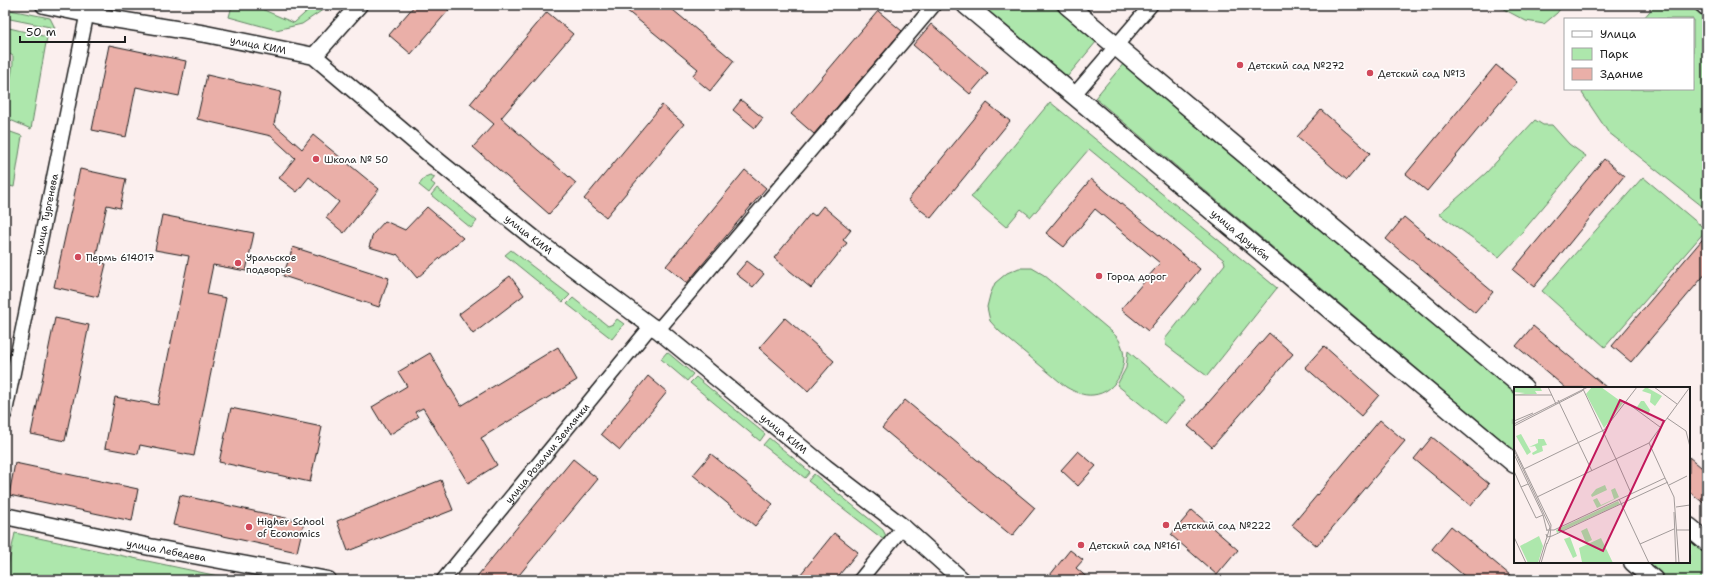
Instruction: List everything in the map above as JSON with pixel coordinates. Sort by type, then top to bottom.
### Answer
[{"type":"main road","name":"улица Дружбы","points":[[966,5],[1514,463]]},
{"type":"main road","points":[[1066,5],[1523,387]]},
{"type":"main road","points":[[1690,528],[1707,542]]},
{"type":"main road","points":[[1634,563],[1654,580]]},
{"type":"street","name":"улица КИМ","points":[[44,5],[87,14],[206,34],[314,56],[537,241],[654,328],[820,463],[904,527],[962,580]]},
{"type":"street","points":[[314,56],[358,5]]},
{"type":"street","name":"улица Розалии Землячки","points":[[443,580],[654,328],[934,5]]},
{"type":"street","points":[[1074,95],[1152,5]]},
{"type":"street","points":[[1699,5],[1707,12]]},
{"type":"street","name":"улица Тургенева","points":[[5,414],[87,14]]},
{"type":"street","name":"улица Лебедева","points":[[5,516],[150,547],[328,580]]},
{"type":"street","points":[[860,580],[904,527]]},
{"type":"green space","points":[[314,5],[327,7],[302,24],[276,30],[229,17],[232,6],[257,7],[294,23]]},
{"type":"green space","points":[[980,5],[1052,5],[1096,42],[1067,77]]},
{"type":"green space","points":[[1496,5],[1563,5],[1557,13],[1544,24],[1526,21]]},
{"type":"green space","points":[[1655,5],[1707,5],[1707,210],[1608,132],[1582,93],[1584,90],[1694,90],[1694,18],[1644,18]]},
{"type":"green space","points":[[5,9],[50,18],[55,28],[5,18]]},
{"type":"green space","points":[[5,27],[47,37],[31,129],[8,119],[6,102],[12,72],[13,56],[5,51]]},
{"type":"green space","points":[[1124,63],[1514,391],[1514,450],[1095,98]]},
{"type":"green space","points":[[1050,102],[1277,288],[1207,376],[1166,345],[1165,339],[1225,264],[1224,260],[1089,149],[1031,217],[1021,209],[1006,227],[971,197]]},
{"type":"green space","points":[[1535,120],[1543,125],[1552,125],[1569,144],[1586,156],[1518,237],[1499,257],[1439,214],[1486,173]]},
{"type":"green space","points":[[5,130],[22,136],[14,187],[5,185]]},
{"type":"green space","points":[[430,175],[435,177],[431,182],[435,185],[429,193],[419,185],[425,177]]},
{"type":"green space","points":[[1643,177],[1706,230],[1605,347],[1542,291]]},
{"type":"green space","points":[[437,188],[477,221],[471,228],[431,195]]},
{"type":"green space","points":[[511,250],[570,295],[563,302],[505,255]]},
{"type":"green space","points":[[1019,268],[1032,268],[1044,275],[1118,338],[1123,350],[1123,367],[1120,376],[1109,389],[1102,393],[1086,395],[1066,387],[999,331],[990,321],[987,307],[995,283],[1007,273]]},
{"type":"green space","points":[[573,298],[608,326],[613,324],[617,319],[624,324],[612,339],[567,304]]},
{"type":"green space","points":[[1128,351],[1185,400],[1165,424],[1117,385],[1126,368]]},
{"type":"green space","points":[[667,352],[693,374],[687,381],[661,359]]},
{"type":"green space","points":[[696,377],[765,434],[760,441],[690,383]]},
{"type":"green space","points":[[769,438],[810,472],[805,478],[763,445]]},
{"type":"green space","points":[[814,474],[883,530],[886,536],[884,540],[808,481]]},
{"type":"green space","points":[[15,533],[237,580],[5,580]]},
{"type":"green space","points":[[1690,539],[1707,553],[1707,580],[1668,580],[1647,563],[1690,563]]},
{"type":"building","points":[[415,5],[453,5],[411,54],[389,35]]},
{"type":"building","points":[[620,5],[667,5],[734,61],[710,91],[692,76],[698,69]]},
{"type":"building","points":[[878,11],[902,31],[814,134],[791,114]]},
{"type":"building","points":[[547,12],[573,34],[501,118],[576,183],[549,214],[473,147],[494,124],[470,104]]},
{"type":"building","points":[[931,24],[988,73],[970,94],[913,45]]},
{"type":"building","points":[[109,45],[186,61],[179,96],[136,87],[126,137],[92,130]]},
{"type":"building","points":[[1496,65],[1517,82],[1427,191],[1406,174]]},
{"type":"building","points":[[207,75],[281,92],[274,124],[302,149],[313,135],[379,189],[344,233],[326,218],[339,202],[309,177],[297,192],[279,178],[295,158],[271,136],[197,119]]},
{"type":"building","points":[[741,100],[763,118],[755,128],[733,110]]},
{"type":"building","points":[[987,103],[1010,121],[931,218],[908,200]]},
{"type":"building","points":[[662,105],[684,124],[606,217],[584,199]]},
{"type":"building","points":[[1321,110],[1370,153],[1347,180],[1297,137]]},
{"type":"building","points":[[1604,159],[1624,176],[1534,287],[1513,270]]},
{"type":"building","points":[[80,169],[126,179],[120,208],[107,205],[95,261],[106,264],[98,297],[54,287]]},
{"type":"building","points":[[745,170],[766,188],[687,283],[666,266]]},
{"type":"building","points":[[1091,179],[1200,269],[1148,331],[1121,309],[1160,263],[1095,209],[1064,247],[1046,233]]},
{"type":"building","points":[[823,206],[851,230],[843,240],[847,243],[811,288],[774,258],[811,213],[815,216]]},
{"type":"building","points":[[427,207],[463,238],[417,278],[397,254],[396,255],[369,247],[373,234],[385,221],[405,230]]},
{"type":"building","points":[[162,215],[254,233],[246,271],[213,265],[207,294],[226,298],[194,456],[140,445],[138,454],[105,448],[115,397],[158,405],[189,256],[155,250]]},
{"type":"building","points":[[1404,217],[1493,292],[1475,313],[1386,239]]},
{"type":"building","points":[[1707,234],[1707,272],[1631,362],[1612,346]]},
{"type":"building","points":[[293,247],[389,278],[379,307],[283,276]]},
{"type":"building","points":[[747,261],[764,274],[753,287],[736,274]]},
{"type":"building","points":[[510,276],[524,295],[473,334],[459,314]]},
{"type":"building","points":[[55,318],[89,325],[65,441],[31,434]]},
{"type":"building","points":[[785,318],[834,361],[808,391],[759,348]]},
{"type":"building","points":[[1533,326],[1606,387],[1565,387],[1516,346]]},
{"type":"building","points":[[1269,333],[1293,354],[1212,447],[1188,426]]},
{"type":"building","points":[[1324,346],[1379,395],[1361,416],[1305,367]]},
{"type":"building","points":[[558,347],[577,380],[481,438],[497,465],[468,483],[423,408],[415,412],[418,417],[389,435],[372,407],[407,386],[398,372],[430,353],[461,406]]},
{"type":"building","points":[[648,376],[667,392],[620,450],[601,434]]},
{"type":"building","points":[[905,400],[1035,508],[1012,536],[882,428]]},
{"type":"building","points":[[231,408],[322,427],[310,482],[219,462]]},
{"type":"building","points":[[1380,420],[1405,441],[1317,546],[1292,525]]},
{"type":"building","points":[[1432,437],[1489,484],[1471,506],[1414,459]]},
{"type":"building","points":[[1078,451],[1096,466],[1078,486],[1061,470]]},
{"type":"building","points":[[711,454],[773,504],[755,526],[693,475]]},
{"type":"building","points":[[1690,458],[1707,472],[1707,506],[1690,492]]},
{"type":"building","points":[[573,459],[598,479],[515,580],[474,580]]},
{"type":"building","points":[[15,463],[138,489],[132,521],[9,495]]},
{"type":"building","points":[[441,480],[453,510],[348,551],[337,521]]},
{"type":"building","points":[[180,495],[304,522],[297,552],[173,525]]},
{"type":"building","points":[[1192,510],[1238,550],[1217,575],[1171,535]]},
{"type":"building","points":[[1451,526],[1516,580],[1469,580],[1432,549]]},
{"type":"building","points":[[834,533],[858,552],[835,580],[796,580]]},
{"type":"building","points":[[1070,550],[1083,560],[1076,568],[1090,580],[1046,580]]},
{"type":"place","name":"Детский сад №272","points":[[1240,65]]},
{"type":"place","name":"Детский сад №13","points":[[1370,73]]},
{"type":"place","name":"Школа № 50","points":[[316,159]]},
{"type":"place","name":"Пермь 614017","points":[[78,257]]},
{"type":"place","name":"Уральское подворье","points":[[238,263]]},
{"type":"place","name":"Город дорог","points":[[1099,276]]},
{"type":"place","name":"Детский сад №222","points":[[1166,525]]},
{"type":"place","name":"Higher School of Economics","points":[[249,527]]},
{"type":"place","name":"Детский сад №161","points":[[1081,545]]}]
